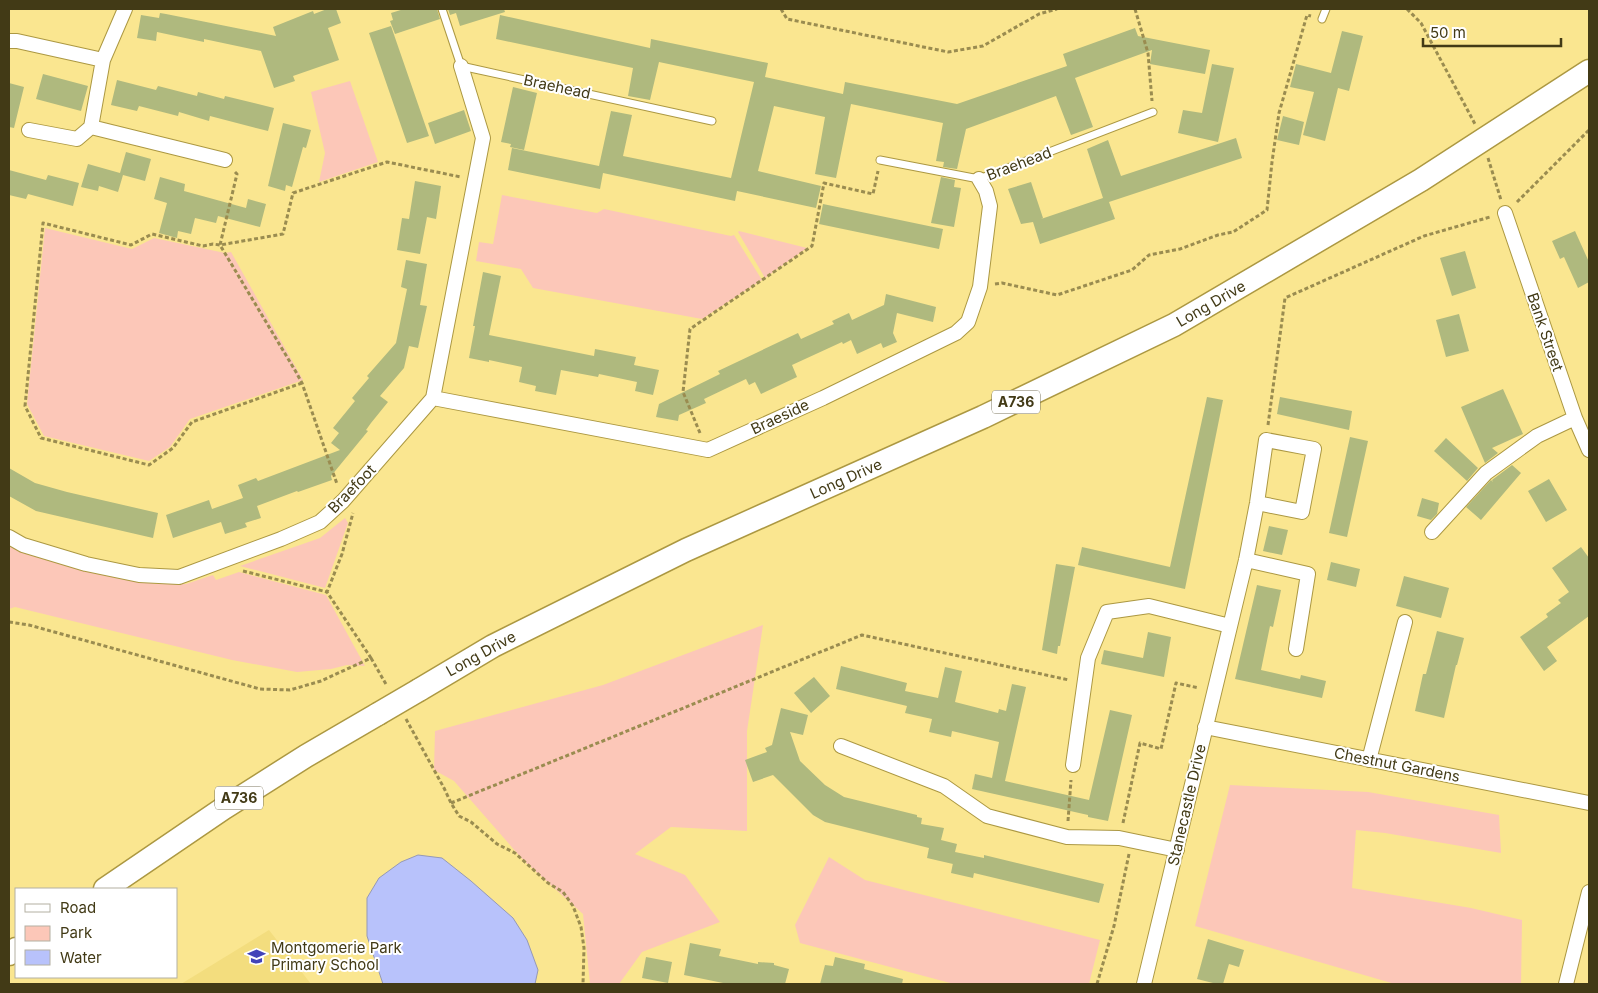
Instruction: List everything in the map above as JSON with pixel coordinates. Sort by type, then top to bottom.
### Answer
[{"type":"main road","name":"Long Drive","points":[[105,888],[224,808],[306,756],[492,646],[686,550],[983,418],[1174,326],[1421,180],[1589,72]]},
{"type":"street","points":[[29,130],[76,139],[91,127],[103,60],[125,9]]},
{"type":"street","points":[[9,41],[63,50],[103,60]]},
{"type":"street","points":[[462,66],[483,138],[433,398],[708,450]]},
{"type":"street","points":[[91,127],[225,160]]},
{"type":"street","name":"Braeside","points":[[708,450],[823,398],[956,333],[968,322],[980,287],[990,206],[986,191],[979,179]]},
{"type":"street","name":"Bank Street","points":[[1505,213],[1574,418],[1589,450]]},
{"type":"street","name":"Braefoot","points":[[9,537],[23,545],[86,564],[139,575],[179,577],[225,561],[320,522],[343,501],[433,398]]},
{"type":"street","points":[[1432,532],[1486,473],[1537,436],[1574,418]]},
{"type":"street","points":[[1257,503],[1302,512],[1314,449],[1266,440]]},
{"type":"street","name":"Stanecastle Drive","points":[[1144,984],[1246,560],[1266,440]]},
{"type":"street","points":[[1246,560],[1308,574],[1296,649]]},
{"type":"street","points":[[1073,765],[1088,658],[1107,612],[1149,606],[1230,626]]},
{"type":"street","points":[[1369,760],[1405,622]]},
{"type":"street","name":"Chestnut Gardens","points":[[1206,727],[1589,803]]},
{"type":"street","points":[[841,746],[944,786],[987,816],[1067,837],[1126,840],[1177,850]]},
{"type":"street","points":[[1566,984],[1587,909],[1589,892]]},
{"type":"lane","points":[[442,9],[462,66]]},
{"type":"lane","points":[[1322,19],[1326,9]]},
{"type":"lane","name":"Braehead","points":[[462,66],[712,121]]},
{"type":"lane","name":"Braehead","points":[[880,160],[979,179],[1153,112]]},
{"type":"path","points":[[781,9],[787,19],[948,52],[982,46],[1039,14],[1057,9]]},
{"type":"path","points":[[1135,9],[1148,53],[1153,112]]},
{"type":"path","points":[[1407,9],[1421,23],[1476,126]]},
{"type":"path","points":[[980,287],[1002,283],[1058,295],[1132,270],[1149,255],[1180,249],[1218,235],[1233,232],[1267,210],[1279,113],[1307,15]]},
{"type":"path","points":[[1266,440],[1285,298],[1424,236],[1505,213],[1589,130]]},
{"type":"path","points":[[1487,153],[1505,213]]},
{"type":"path","points":[[225,160],[237,174],[220,245],[302,383],[343,501],[353,514],[342,554],[328,592]]},
{"type":"path","points":[[708,450],[682,392],[690,329],[812,246],[824,183],[873,194],[880,160]]},
{"type":"path","points":[[302,383],[192,422],[173,448],[149,464],[41,438],[25,406],[43,223],[131,245],[152,234],[203,246],[220,245],[283,234],[293,193],[387,162],[475,180]]},
{"type":"path","points":[[225,561],[236,569],[328,592],[371,658],[389,690]]},
{"type":"path","points":[[9,622],[29,624],[260,688],[290,690],[321,681],[371,658]]},
{"type":"path","points":[[450,803],[862,635],[1084,684]]},
{"type":"path","points":[[1097,984],[1114,926],[1140,743],[1161,749],[1176,682],[1213,691]]},
{"type":"path","points":[[402,713],[438,776],[450,803],[459,816],[471,822],[497,844],[515,853],[548,883],[563,892],[573,906],[581,928],[584,948],[583,984]]},
{"type":"path","points":[[1067,837],[1073,765]]},
{"type":"shaded area","name":"Montgomerie Park Primary School","points":[[269,930],[311,984],[181,984]]},
{"type":"green space","points":[[350,81],[378,162],[319,182],[325,153],[311,92]]},
{"type":"green space","points":[[502,195],[597,213],[604,209],[731,236],[734,235],[762,280],[702,319],[533,288],[521,269],[476,261],[479,242],[493,244]]},
{"type":"green space","points":[[45,228],[132,249],[154,238],[225,253],[231,252],[303,380],[190,419],[170,447],[149,461],[44,436],[27,404]]},
{"type":"green space","points":[[739,231],[807,248],[765,278]]},
{"type":"green space","points":[[345,518],[348,523],[325,588],[240,566],[320,538]]},
{"type":"green space","points":[[9,543],[112,574],[156,584],[186,584],[213,575],[216,580],[239,572],[326,595],[365,666],[347,665],[331,669],[297,672],[232,660],[15,607],[9,609]]},
{"type":"green space","points":[[763,625],[747,731],[747,831],[671,827],[635,854],[685,875],[720,922],[642,952],[619,984],[590,984],[583,914],[524,861],[454,781],[434,770],[435,731],[603,685]]},
{"type":"green space","points":[[1230,785],[1368,792],[1499,815],[1501,853],[1385,833],[1356,830],[1352,888],[1471,908],[1522,920],[1521,984],[1395,984],[1195,926]]},
{"type":"green space","points":[[829,857],[865,880],[1100,940],[1089,984],[954,984],[800,943],[795,925]]},
{"type":"water","points":[[418,855],[442,858],[513,918],[527,940],[538,970],[535,984],[383,984],[367,936],[367,898],[379,878],[401,862]]},
{"type":"building","points":[[327,9],[336,9],[341,23],[328,28],[339,60],[293,76],[295,81],[274,88],[261,51],[204,39],[204,42],[157,32],[156,41],[137,38],[141,15],[159,18],[160,13],[276,36],[273,27],[313,11],[314,14]]},
{"type":"building","points":[[404,9],[437,9],[440,19],[395,34],[390,21],[393,20],[391,13]]},
{"type":"building","points":[[448,9],[504,9],[505,12],[460,26],[456,13],[450,15]]},
{"type":"building","points":[[500,15],[650,48],[651,39],[768,63],[765,77],[843,94],[845,82],[957,104],[1067,66],[1063,54],[1135,28],[1138,36],[1210,50],[1205,74],[1150,64],[1152,50],[1075,78],[1093,127],[1071,135],[1056,96],[966,129],[957,169],[943,167],[944,162],[936,161],[943,123],[851,104],[836,178],[815,174],[825,117],[774,106],[758,171],[821,186],[816,208],[737,191],[735,201],[603,173],[600,189],[508,170],[512,148],[599,166],[611,111],[632,115],[623,156],[731,178],[754,82],[659,62],[650,100],[628,96],[633,68],[496,39]]},
{"type":"building","points":[[391,26],[429,136],[407,143],[369,33]]},
{"type":"building","points":[[1342,31],[1363,36],[1349,91],[1338,88],[1325,141],[1303,135],[1314,92],[1290,87],[1296,64],[1331,73]]},
{"type":"building","points":[[1212,64],[1234,68],[1218,142],[1178,133],[1183,110],[1202,113]]},
{"type":"building","points":[[43,74],[88,86],[81,111],[36,99]]},
{"type":"building","points":[[117,80],[156,90],[158,86],[197,96],[198,92],[224,99],[225,96],[274,108],[268,131],[210,116],[209,121],[179,112],[178,116],[139,106],[137,111],[111,105]]},
{"type":"building","points":[[9,83],[24,87],[14,128],[9,127]]},
{"type":"building","points":[[513,87],[537,93],[524,150],[510,147],[511,144],[501,142]]},
{"type":"building","points":[[464,110],[471,131],[435,144],[428,123]]},
{"type":"building","points":[[1283,116],[1304,122],[1299,145],[1277,140]]},
{"type":"building","points":[[283,123],[311,130],[306,148],[303,147],[292,187],[286,185],[285,191],[268,186]]},
{"type":"building","points":[[1236,138],[1242,158],[1109,202],[1115,219],[1040,244],[1033,222],[1021,224],[1008,189],[1031,182],[1043,218],[1041,219],[1103,198],[1087,149],[1108,140],[1121,176]]},
{"type":"building","points":[[126,152],[151,159],[145,181],[123,175],[118,192],[99,186],[98,191],[81,187],[88,164],[120,173]]},
{"type":"building","points":[[9,170],[46,180],[48,175],[79,183],[73,206],[28,194],[26,199],[9,195]]},
{"type":"building","points":[[160,177],[185,184],[184,191],[246,208],[248,199],[266,204],[260,227],[218,216],[216,223],[195,218],[191,234],[178,231],[177,238],[159,233],[167,203],[154,199]]},
{"type":"building","points":[[941,177],[955,180],[954,187],[961,188],[954,227],[931,223]]},
{"type":"building","points":[[415,181],[441,186],[436,219],[427,217],[420,254],[397,250],[402,218],[409,219]]},
{"type":"building","points":[[823,204],[943,229],[939,249],[819,224]]},
{"type":"building","points":[[1575,231],[1589,262],[1589,282],[1578,288],[1564,257],[1560,259],[1552,241]]},
{"type":"building","points":[[1465,251],[1476,288],[1452,296],[1440,258]]},
{"type":"building","points":[[406,260],[427,264],[420,305],[427,306],[418,348],[409,346],[404,368],[380,396],[388,402],[366,430],[368,431],[331,476],[332,480],[257,506],[261,518],[245,523],[247,527],[225,534],[221,522],[173,538],[166,515],[209,500],[212,509],[243,498],[238,485],[256,478],[258,481],[340,450],[331,443],[339,433],[333,428],[355,401],[352,398],[369,378],[367,376],[396,343],[407,289],[401,287]]},
{"type":"building","points":[[483,272],[501,276],[489,335],[594,356],[595,349],[636,357],[634,365],[659,370],[653,395],[635,391],[637,382],[599,374],[598,377],[561,370],[556,395],[535,391],[536,386],[519,382],[522,367],[469,358]]},
{"type":"building","points":[[886,294],[936,307],[933,322],[897,313],[893,333],[897,342],[883,348],[881,343],[857,354],[851,340],[843,344],[842,342],[792,365],[797,377],[761,394],[755,382],[749,385],[746,379],[704,399],[706,403],[679,415],[678,421],[656,417],[659,404],[720,374],[718,371],[798,333],[801,339],[834,324],[832,321],[849,313],[852,320],[884,305]]},
{"type":"building","points":[[1459,314],[1469,351],[1446,357],[1436,320]]},
{"type":"building","points":[[1503,389],[1523,434],[1492,448],[1498,453],[1485,463],[1461,407]]},
{"type":"building","points":[[1207,397],[1223,400],[1185,589],[1078,565],[1082,547],[1170,567]]},
{"type":"building","points":[[1280,397],[1352,411],[1349,430],[1277,414]]},
{"type":"building","points":[[1350,437],[1368,441],[1347,537],[1329,533]]},
{"type":"building","points":[[1446,438],[1478,468],[1467,481],[1434,451]]},
{"type":"building","points":[[1512,465],[1521,473],[1481,520],[1466,507],[1491,480],[1493,482],[1492,480]]},
{"type":"building","points":[[9,468],[35,483],[158,513],[153,538],[36,511],[9,496]]},
{"type":"building","points":[[1549,479],[1567,510],[1546,522],[1528,491]]},
{"type":"building","points":[[1422,498],[1439,503],[1437,514],[1431,520],[1417,516]]},
{"type":"building","points":[[1269,526],[1288,530],[1282,555],[1263,551]]},
{"type":"building","points":[[1581,547],[1589,558],[1589,616],[1547,647],[1557,661],[1544,671],[1520,637],[1548,617],[1546,614],[1561,603],[1558,600],[1569,592],[1552,568]]},
{"type":"building","points":[[1331,562],[1360,569],[1356,587],[1327,580]]},
{"type":"building","points":[[1056,564],[1075,567],[1057,654],[1042,650]]},
{"type":"building","points":[[1404,576],[1449,588],[1441,618],[1396,606]]},
{"type":"building","points":[[1257,585],[1281,590],[1273,627],[1270,626],[1261,670],[1300,679],[1301,675],[1326,681],[1322,698],[1235,679]]},
{"type":"building","points":[[1437,631],[1464,638],[1444,718],[1415,711],[1423,674],[1426,674]]},
{"type":"building","points":[[1148,632],[1171,637],[1164,677],[1101,664],[1104,650],[1143,658]]},
{"type":"building","points":[[841,666],[907,683],[905,691],[938,698],[945,667],[962,671],[955,702],[998,713],[999,709],[1006,711],[1012,684],[1026,687],[1005,781],[1089,800],[1110,710],[1132,715],[1108,821],[972,789],[975,774],[992,778],[999,742],[952,731],[951,737],[929,732],[932,719],[905,713],[907,706],[836,689]]},
{"type":"building","points":[[814,677],[830,696],[811,713],[794,693]]},
{"type":"building","points":[[781,708],[808,715],[803,735],[790,732],[800,761],[825,785],[844,797],[917,815],[917,817],[922,818],[921,824],[944,828],[941,840],[957,844],[955,852],[984,858],[984,855],[1104,884],[1099,903],[974,873],[973,878],[951,873],[953,864],[927,858],[929,848],[825,822],[813,815],[773,775],[753,782],[745,760],[767,752],[765,748],[772,745]]},
{"type":"building","points":[[1208,939],[1244,950],[1239,967],[1229,964],[1223,984],[1197,979]]},
{"type":"building","points":[[690,943],[721,949],[719,956],[758,964],[758,962],[774,963],[774,965],[789,969],[785,984],[728,984],[684,975]]},
{"type":"building","points":[[646,957],[672,962],[668,983],[642,978]]},
{"type":"building","points":[[835,957],[865,964],[864,969],[903,979],[902,984],[820,984],[825,965],[833,966]]},
{"type":"place","name":"Montgomerie Park Primary School","points":[[257,957]]}]
